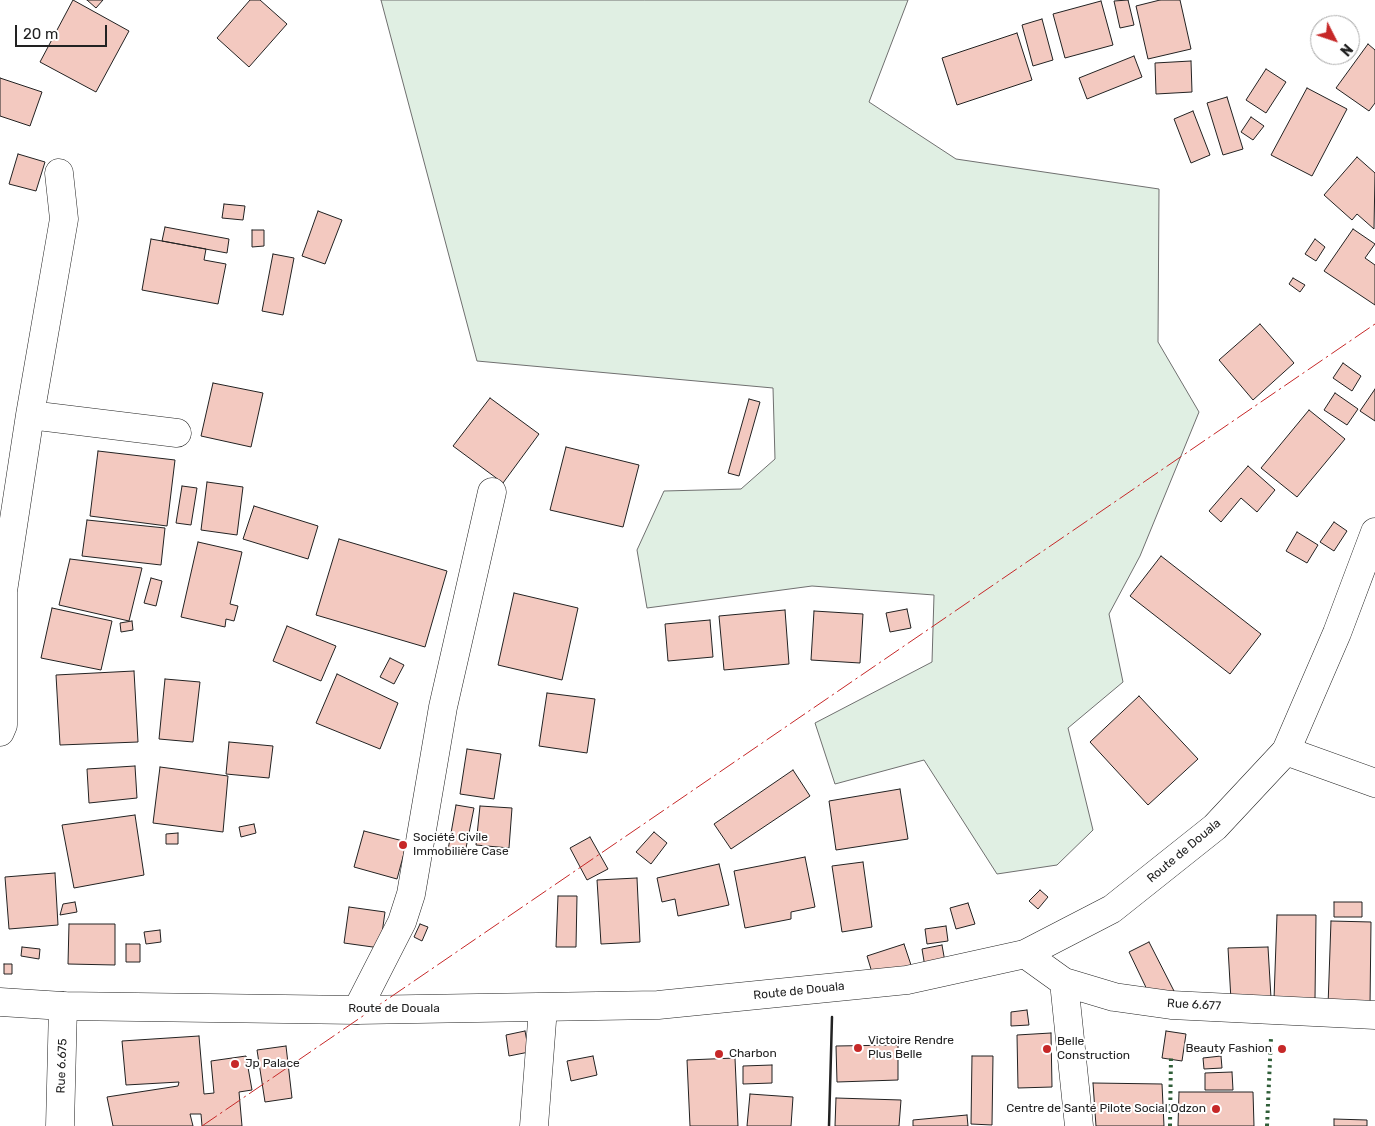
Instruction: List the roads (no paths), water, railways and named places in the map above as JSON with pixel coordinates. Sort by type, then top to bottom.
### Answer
[{"type":"main road","points":[[0,732],[4,725],[2,575],[64,219],[59,173]]},
{"type":"main road","points":[[30,415],[177,433]]},
{"type":"main road","points":[[357,1010],[402,922],[411,894],[442,707],[492,492]]},
{"type":"main road","name":"Route de Douala","points":[[0,1002],[63,1006],[357,1010],[658,1005],[907,980],[1025,954],[1112,909],[1215,827],[1286,751],[1337,633],[1375,532]]},
{"type":"main road","points":[[1286,751],[1375,783]]},
{"type":"main road","name":"Rue 6.677","points":[[1025,954],[1064,982],[1114,997],[1171,1005],[1375,1015]]},
{"type":"main road","points":[[1064,982],[1079,1126]]},
{"type":"main road","name":"Rue 6.675","points":[[60,1126],[63,1006]]},
{"type":"main road","points":[[534,1126],[543,1008]]},
{"type":"place","name":"Société Civile Immobilière Case","points":[[403,845]]},
{"type":"place","name":"Victoire Rendre Plus Belle","points":[[858,1048]]},
{"type":"place","name":"Belle Construction","points":[[1047,1049]]},
{"type":"place","name":"Beauty Fashion","points":[[1282,1049]]},
{"type":"place","name":"Charbon","points":[[719,1054]]},
{"type":"place","name":"Jp Palace","points":[[235,1064]]},
{"type":"place","name":"Centre de Santé Pilote Social Odzon","points":[[1216,1109]]}]
